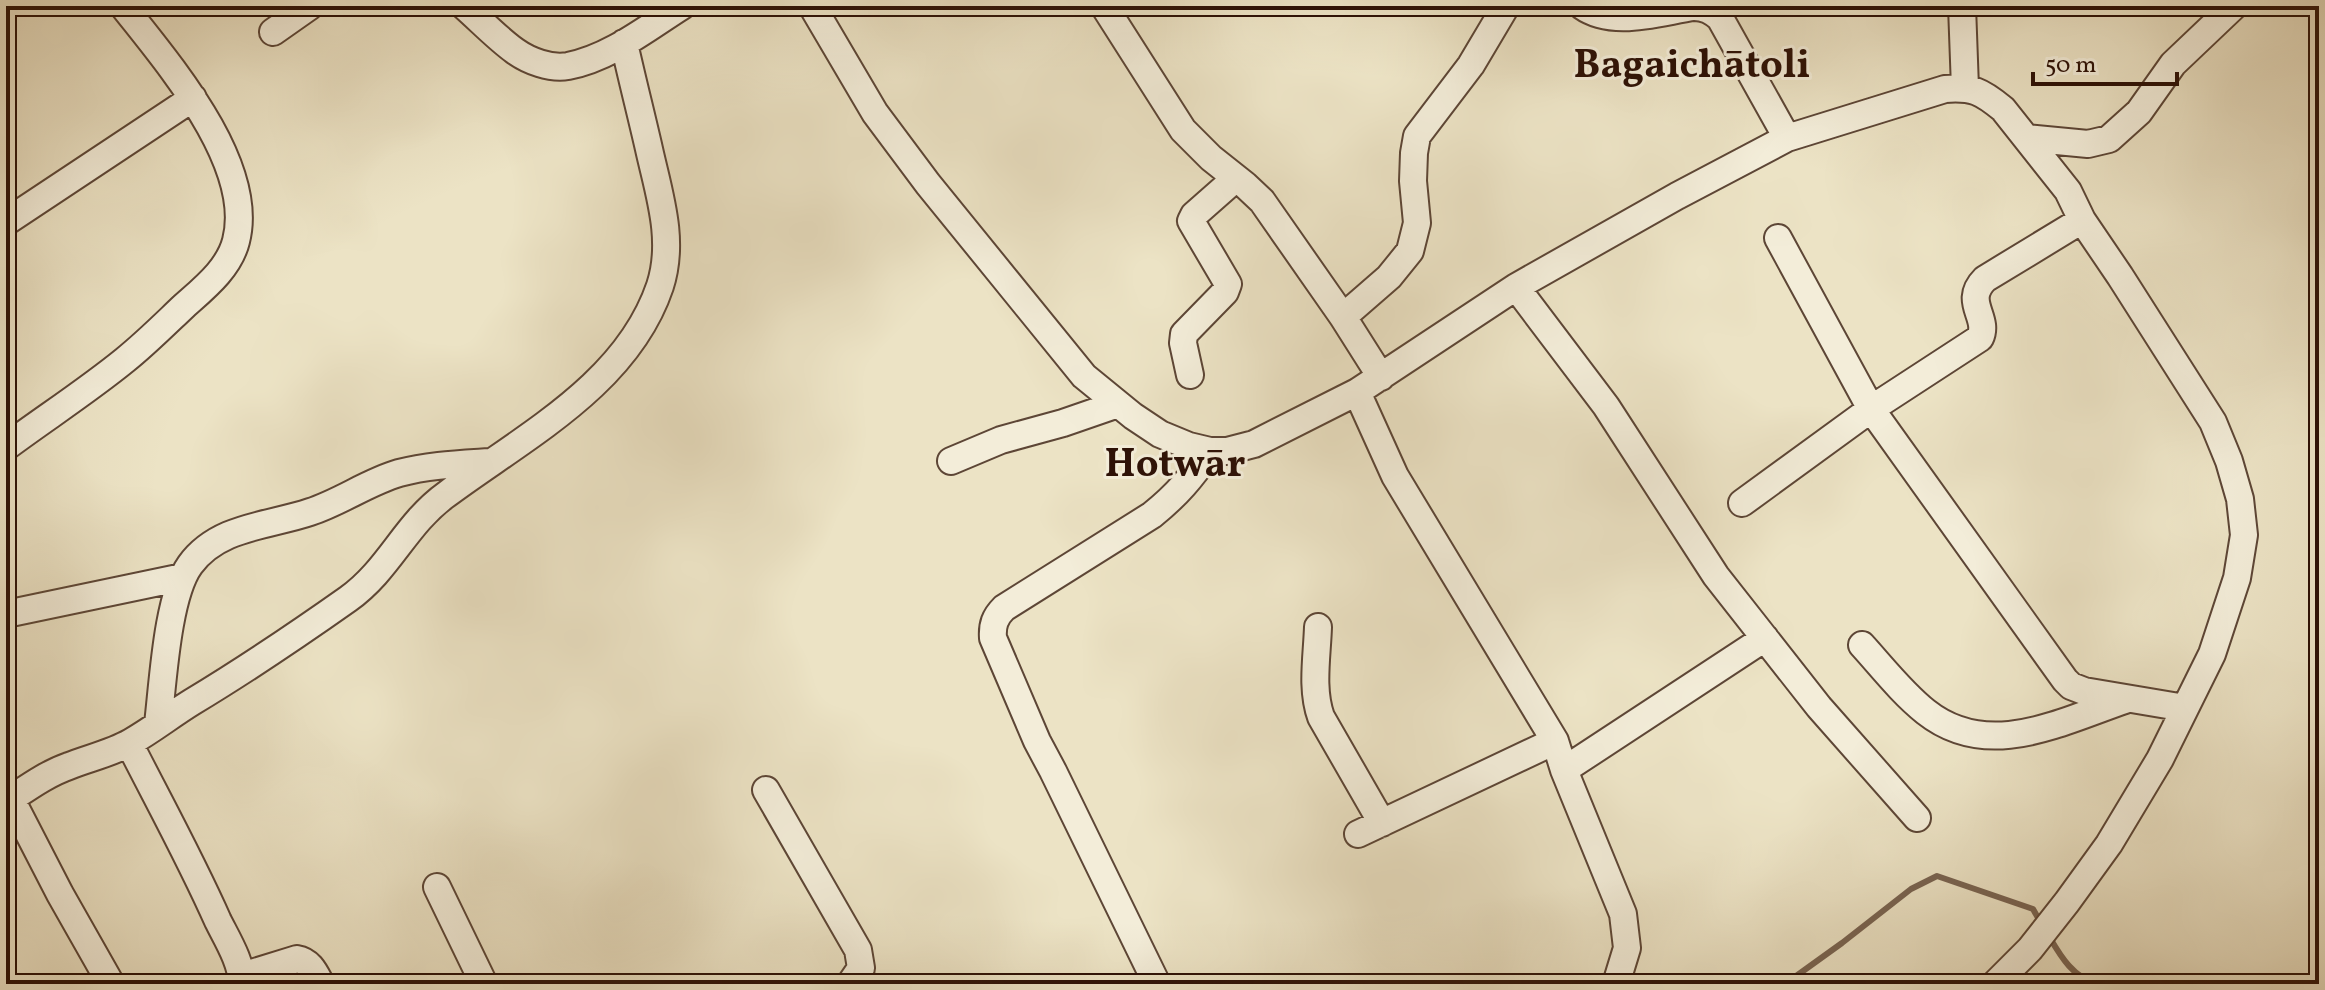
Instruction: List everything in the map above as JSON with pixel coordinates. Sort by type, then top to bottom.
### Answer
[{"type":"street","points":[[6,447],[147,341],[207,285],[231,254],[237,240],[236,196],[216,137],[193,98],[123,6]]},
{"type":"street","points":[[273,32],[310,6]]},
{"type":"street","points":[[464,6],[516,52],[544,65],[565,67],[624,43],[682,6]]},
{"type":"street","points":[[812,6],[875,113],[928,184],[1084,376],[1160,434],[1210,451],[1227,451],[1254,444],[1357,392],[1516,287],[1787,138],[1945,89],[1979,91],[2003,109],[2068,191],[2082,220],[2213,422],[2240,499],[2244,535],[2237,578],[2212,654],[2160,759],[2109,844],[2067,902],[2030,949],[1995,984]]},
{"type":"street","points":[[1104,6],[1183,130],[1202,151],[1262,201],[1381,377]]},
{"type":"street","points":[[1343,317],[1389,277],[1410,251],[1417,232],[1413,181],[1417,136],[1471,65],[1506,6]]},
{"type":"street","points":[[1582,6],[1590,12],[1612,17],[1694,7],[1712,8],[1787,138]]},
{"type":"street","points":[[1962,6],[1965,88]]},
{"type":"street","points":[[2026,138],[2088,144],[2109,139],[2139,112],[2173,64],[2234,6]]},
{"type":"street","points":[[111,984],[8,801],[53,772],[129,743],[236,676],[365,587],[425,513],[444,496],[549,422],[624,352],[645,321],[660,285],[666,259],[666,224],[624,43]]},
{"type":"street","points":[[6,222],[193,98]]},
{"type":"street","points":[[1190,375],[1184,334],[1225,292],[1228,284],[1191,221],[1236,178]]},
{"type":"street","points":[[1742,503],[1871,409],[1980,338],[1983,329],[1975,295],[1979,285],[2082,220]]},
{"type":"street","points":[[1778,238],[1871,409],[2065,680],[2084,691],[2185,708]]},
{"type":"street","points":[[1516,287],[1606,406],[1716,576],[1819,707],[1917,818]]},
{"type":"street","points":[[1357,392],[1395,476],[1555,741],[1623,914],[1627,948],[1616,984]]},
{"type":"street","points":[[951,461],[1001,440],[1118,404]]},
{"type":"street","points":[[1157,984],[1037,741],[993,638],[992,629],[997,615],[1004,608],[1170,501],[1185,487],[1210,451]]},
{"type":"street","points":[[158,724],[173,612],[183,577],[201,553],[222,538],[309,513],[398,474],[430,467],[493,461]]},
{"type":"street","points":[[6,614],[183,577]]},
{"type":"street","points":[[1318,627],[1317,706],[1370,829],[1555,741]]},
{"type":"street","points":[[1564,770],[1765,638]]},
{"type":"street","points":[[1862,645],[1927,712],[1948,726],[1968,733],[2006,736],[2031,731],[2128,699]]},
{"type":"street","points":[[129,743],[200,880],[242,980],[302,959],[321,984]]},
{"type":"street","points":[[766,790],[858,950],[861,968],[850,984]]},
{"type":"street","points":[[437,887],[484,984]]},
{"type":"waterway","points":[[1785,984],[1911,889],[1937,876],[2033,909],[2042,925]]},
{"type":"waterway","points":[[2050,938],[2075,972],[2097,984]]},
{"type":"district","name":"Bagaichātoli","points":[[1692,67]]},
{"type":"district","name":"Hotwār","points":[[1175,466]]}]
